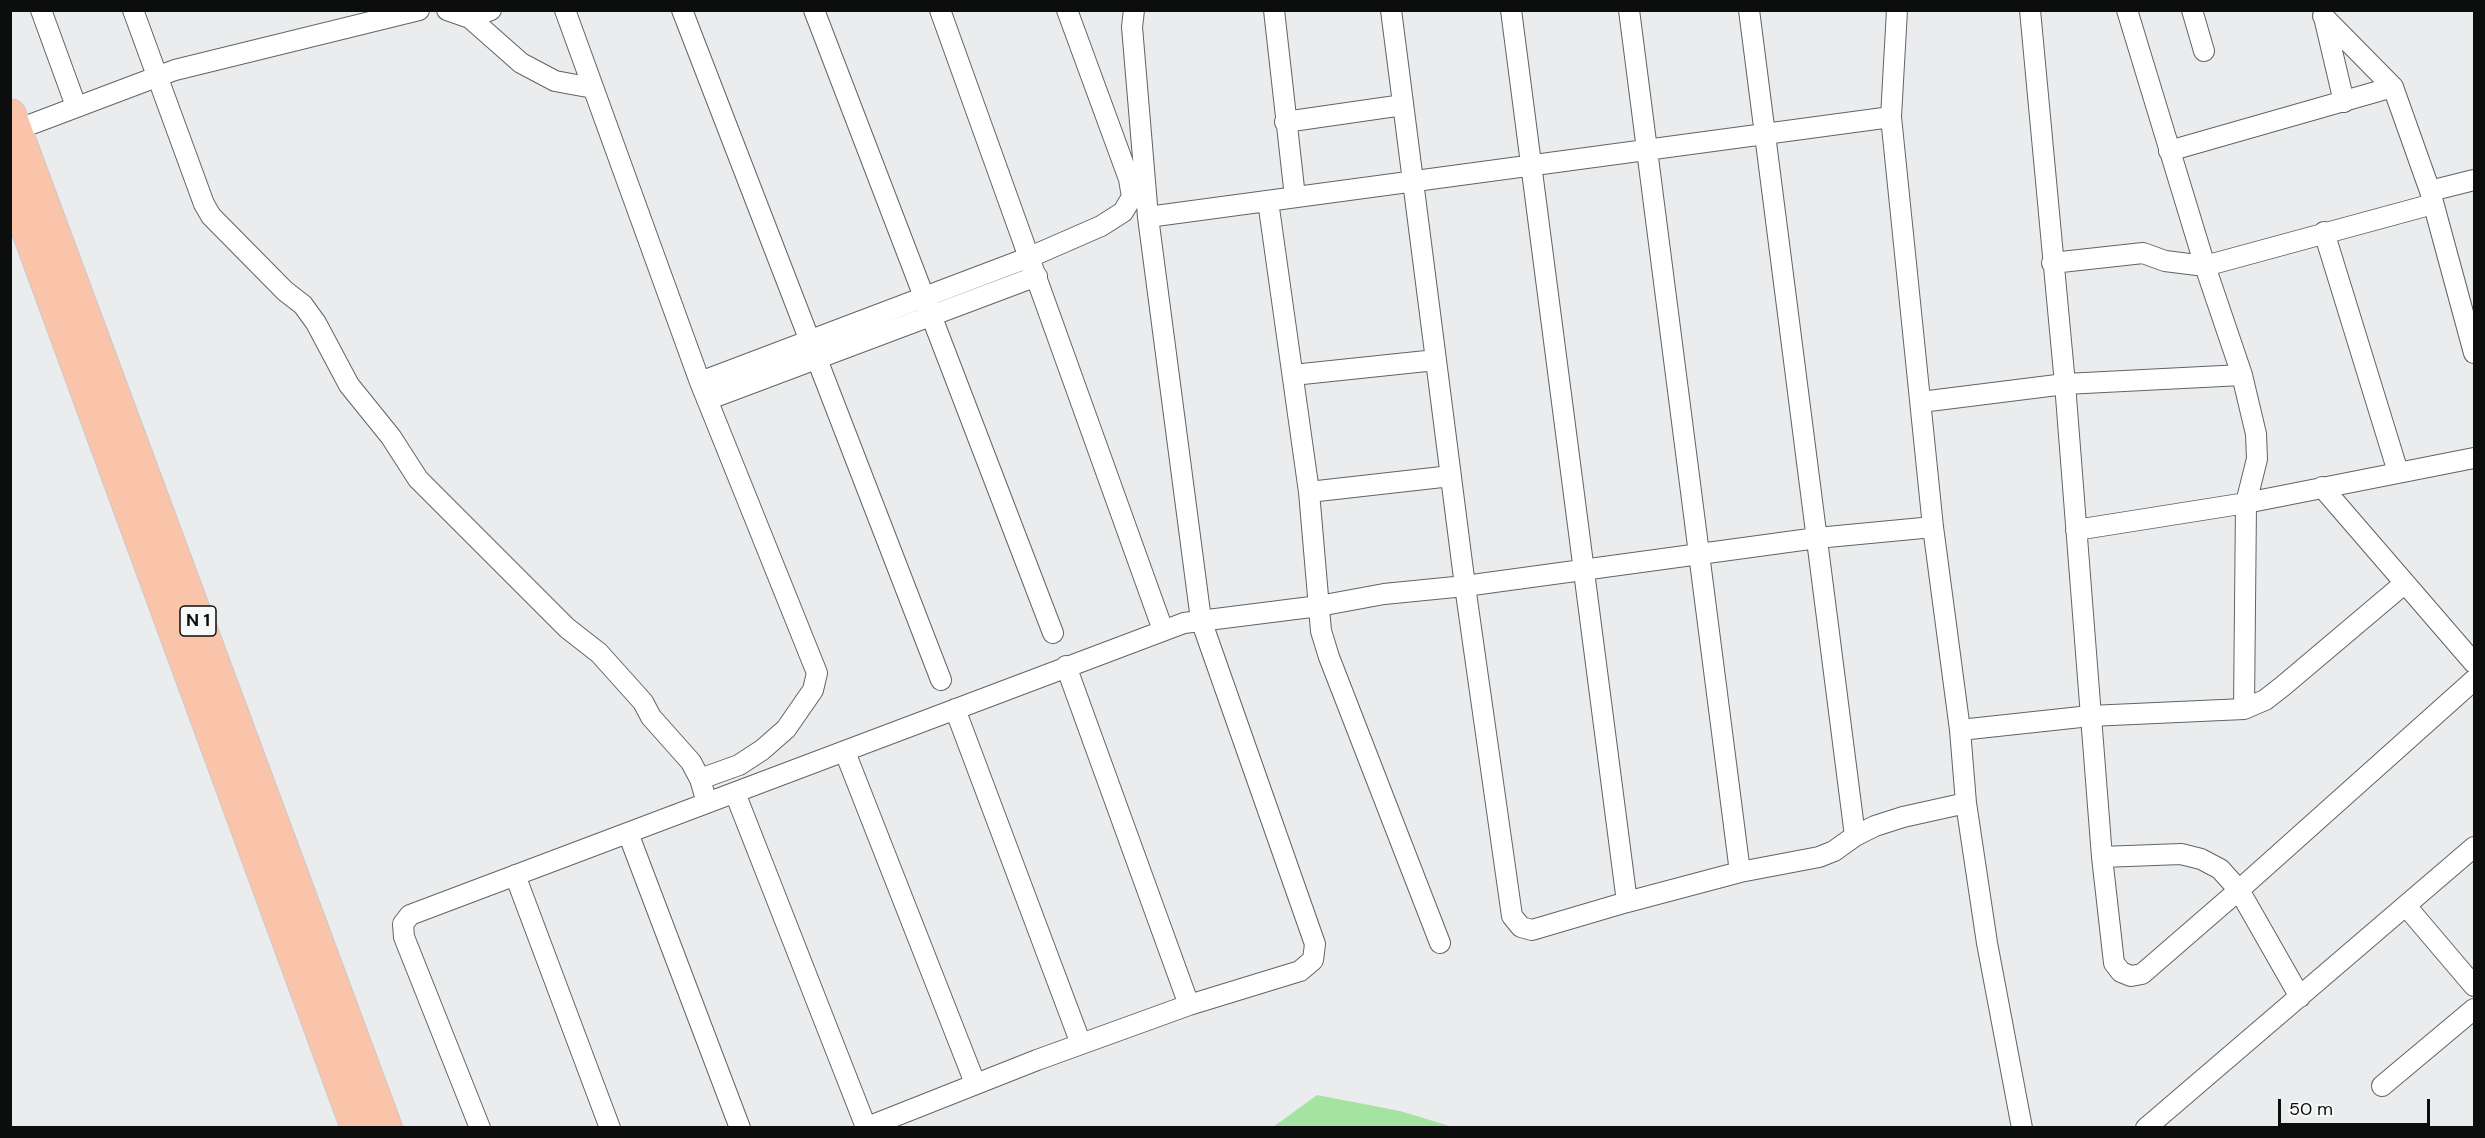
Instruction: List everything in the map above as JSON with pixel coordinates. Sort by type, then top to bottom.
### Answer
[{"type":"highway","name":"N 1","points":[[13,122],[386,1128]]},
{"type":"highway","name":"N 1","points":[[10,182],[357,1128]]},
{"type":"street","points":[[41,10],[76,106]]},
{"type":"street","points":[[133,10],[204,204],[211,216],[285,291],[303,305],[316,322],[349,385],[391,436],[418,479],[567,628],[599,653],[684,753],[700,779],[707,803]]},
{"type":"street","points":[[13,122],[76,106],[175,70],[419,10]]},
{"type":"street","points":[[447,10],[470,18],[521,63],[555,81],[593,88]]},
{"type":"street","points":[[470,18],[490,10]]},
{"type":"street","points":[[565,10],[704,391],[817,673],[813,690],[786,729],[762,750],[739,765],[700,779]]},
{"type":"street","points":[[682,10],[941,680]]},
{"type":"street","points":[[814,10],[1053,633]]},
{"type":"street","points":[[940,10],[1163,630]]},
{"type":"street","points":[[704,391],[1033,267],[1123,212],[1132,197],[1129,179],[1067,10]]},
{"type":"street","points":[[735,793],[865,1127],[975,1083],[1189,1005],[1300,971],[1313,960],[1315,944],[1202,620],[1148,217],[1132,27],[1134,10]]},
{"type":"street","points":[[1275,10],[1295,197]]},
{"type":"street","points":[[1391,10],[1465,586],[1512,916],[1521,927],[1532,930],[1740,872],[1819,857],[1834,851],[1855,836],[1903,817],[1966,803]]},
{"type":"street","points":[[1511,10],[1627,902]]},
{"type":"street","points":[[1629,10],[1740,872]]},
{"type":"street","points":[[1749,10],[1855,836]]},
{"type":"street","points":[[2030,10],[2065,384],[2102,857],[2114,963],[2121,972],[2131,976],[2142,974],[2475,680]]},
{"type":"street","points":[[2127,10],[2205,267],[2242,375],[2256,434],[2257,459],[2246,503],[2244,709]]},
{"type":"street","points":[[2192,10],[2204,51]]},
{"type":"street","points":[[1901,12],[1891,117],[1933,527],[1960,730],[1966,803],[1987,943],[2022,1128]]},
{"type":"street","points":[[2323,13],[2344,102]]},
{"type":"street","points":[[2323,13],[2393,87],[2432,198],[2475,353]]},
{"type":"street","points":[[2169,151],[2393,87]]},
{"type":"street","points":[[1286,122],[1403,105]]},
{"type":"street","points":[[1148,217],[1891,117]]},
{"type":"street","points":[[2052,263],[2142,253],[2165,261],[2205,267],[2432,198],[2475,180]]},
{"type":"street","points":[[1268,201],[1309,492],[1321,631],[1440,943]]},
{"type":"street","points":[[2324,232],[2398,472]]},
{"type":"street","points":[[1293,375],[1436,360]]},
{"type":"street","points":[[1921,402],[2065,384],[2242,375]]},
{"type":"street","points":[[2076,530],[2246,503],[2398,472],[2471,464]]},
{"type":"street","points":[[1309,492],[1451,476]]},
{"type":"street","points":[[2322,487],[2475,663]]},
{"type":"street","points":[[480,1128],[404,937],[403,924],[410,915],[845,752],[1066,666],[1163,630],[1202,620],[1817,538],[1933,527]]},
{"type":"street","points":[[1960,730],[2090,716],[2244,709],[2265,700],[2283,686],[2404,583]]},
{"type":"street","points":[[1066,666],[1189,1005]]},
{"type":"street","points":[[955,709],[1081,1044]]},
{"type":"street","points":[[845,752],[975,1083]]},
{"type":"street","points":[[628,833],[740,1128]]},
{"type":"street","points":[[2146,1128],[2475,847]]},
{"type":"street","points":[[2102,857],[2181,854],[2201,859],[2220,870],[2239,890],[2300,997]]},
{"type":"street","points":[[515,874],[610,1128]]},
{"type":"street","points":[[2406,906],[2475,986]]},
{"type":"street","points":[[2382,1086],[2475,1009]]},
{"type":"green space","points":[[1317,1095],[1400,1111],[1453,1127],[1273,1127]]}]
